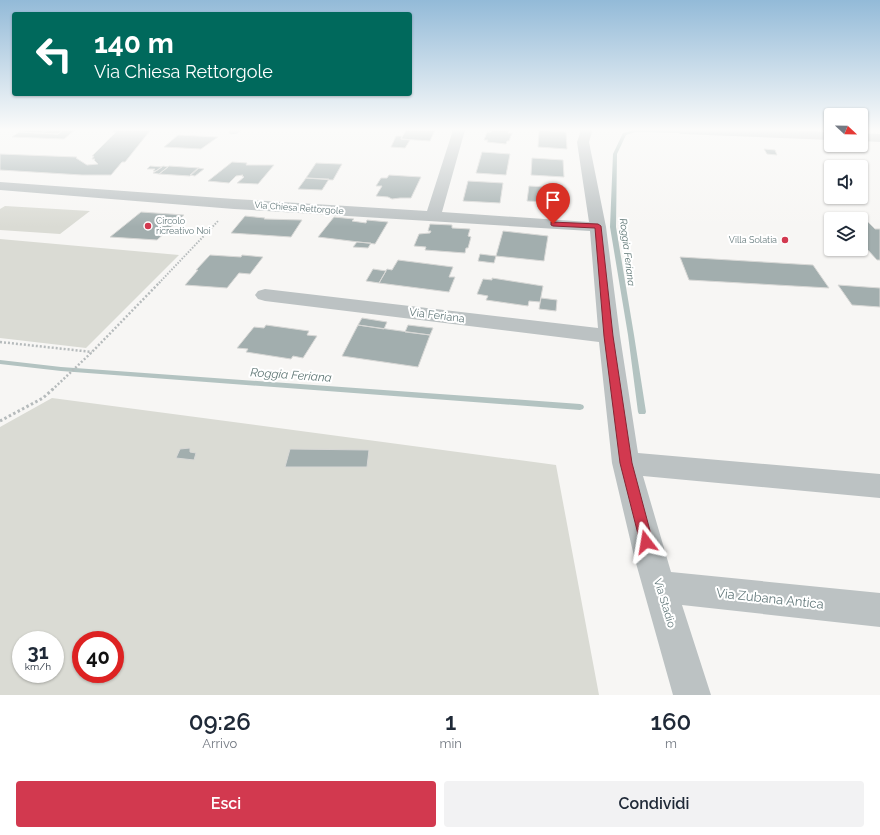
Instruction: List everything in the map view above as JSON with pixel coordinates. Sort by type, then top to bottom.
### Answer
[{"type":"street","points":[[433,216],[450,162]]},
{"type":"street","name":"Via Stadio","points":[[587,162],[598,226],[609,336],[626,463],[650,556],[692,695]]},
{"type":"street","name":"Via Chiesa Rettorgole","points":[[0,186],[234,204],[598,226]]},
{"type":"street","name":"Via Feriana","points":[[265,295],[609,336]]},
{"type":"street","points":[[626,463],[880,486]]},
{"type":"street","name":"Via Zubana Antica","points":[[660,587],[880,610]]},
{"type":"path","points":[[0,421],[43,398],[92,352],[234,204]]},
{"type":"path","points":[[0,342],[92,352]]},
{"type":"shaded area","points":[[5,206],[90,211],[60,234],[0,230],[0,209]]},
{"type":"shaded area","points":[[0,239],[179,255],[86,348],[0,338]]},
{"type":"shaded area","points":[[52,398],[556,465],[599,695],[0,695],[0,427]]},
{"type":"building","points":[[0,162],[83,162],[87,165],[98,164],[96,162],[122,162],[111,175],[82,175],[0,170]]},
{"type":"building","points":[[231,162],[247,163],[246,165],[274,165],[258,184],[237,183],[244,177],[242,176],[243,175],[236,176],[229,183],[208,181]]},
{"type":"building","points":[[479,162],[508,162],[506,175],[476,173]]},
{"type":"building","points":[[532,162],[563,162],[564,177],[531,175]]},
{"type":"building","points":[[316,163],[342,164],[333,180],[306,178]]},
{"type":"building","points":[[150,166],[162,167],[156,171],[153,171],[155,169],[147,169]]},
{"type":"building","points":[[163,166],[168,167],[159,174],[153,173]]},
{"type":"building","points":[[169,166],[199,168],[190,176],[159,174]]},
{"type":"building","points":[[198,168],[204,169],[195,176],[190,175]]},
{"type":"building","points":[[389,175],[421,177],[411,198],[392,199],[388,197],[376,196],[382,186],[376,186],[381,178],[387,178]]},
{"type":"building","points":[[306,178],[329,179],[322,190],[298,189]]},
{"type":"building","points":[[468,181],[503,183],[500,203],[463,201]]},
{"type":"building","points":[[529,186],[566,188],[566,196],[563,196],[564,203],[527,201]]},
{"type":"building","name":"Circolo ricreativo Noi","points":[[141,212],[184,215],[157,240],[110,237]]},
{"type":"building","points":[[245,216],[265,218],[264,219],[302,220],[291,237],[231,233]]},
{"type":"building","points":[[334,217],[354,219],[352,221],[366,223],[367,220],[388,222],[375,244],[318,237]]},
{"type":"building","points":[[868,222],[875,229],[880,229],[880,260],[877,260],[868,250]]},
{"type":"building","points":[[430,224],[452,225],[452,228],[470,229],[468,236],[471,237],[465,253],[425,250],[426,247],[414,246],[419,234],[430,233],[431,231],[428,231]]},
{"type":"building","points":[[503,231],[548,236],[544,261],[496,256]]},
{"type":"building","points":[[357,242],[371,243],[368,248],[353,247]]},
{"type":"building","points":[[480,254],[496,256],[494,263],[478,261]]},
{"type":"building","points":[[210,255],[241,257],[242,255],[263,257],[250,274],[239,273],[227,288],[185,285]]},
{"type":"building","points":[[680,257],[813,265],[829,288],[689,280]]},
{"type":"building","points":[[398,260],[453,267],[449,277],[455,277],[449,292],[379,283],[387,269],[392,270]]},
{"type":"building","points":[[373,269],[386,271],[379,283],[366,281]]},
{"type":"building","points":[[492,278],[543,286],[540,302],[529,301],[528,306],[486,300],[488,296],[477,294],[483,279],[492,280]]},
{"type":"building","points":[[838,285],[880,288],[880,307],[852,305]]},
{"type":"building","points":[[541,298],[557,300],[556,311],[539,309]]},
{"type":"building","points":[[362,318],[387,322],[384,329],[358,325]]},
{"type":"building","points":[[266,325],[309,331],[307,335],[317,336],[303,358],[293,356],[291,359],[246,352],[248,349],[237,348],[254,327],[264,328]]},
{"type":"building","points":[[358,325],[430,335],[418,367],[342,356]]},
{"type":"building","points":[[408,325],[433,328],[430,335],[405,332]]},
{"type":"building","points":[[190,448],[190,452],[196,453],[194,460],[176,458],[180,449]]},
{"type":"building","points":[[290,449],[369,450],[367,467],[285,467]]},
{"type":"waterway","name":"Roggia Feriana","points":[[615,162],[613,227],[642,412]]},
{"type":"waterway","name":"Roggia Feriana","points":[[0,362],[61,369],[580,407]]},
{"type":"place","name":"Circolo ricreativo Noi","points":[[148,226]]},
{"type":"place","name":"Villa Solatia","points":[[785,240]]},
{"type":"route","points":[[553,224],[598,226],[609,336],[626,463],[646,542]]}]
